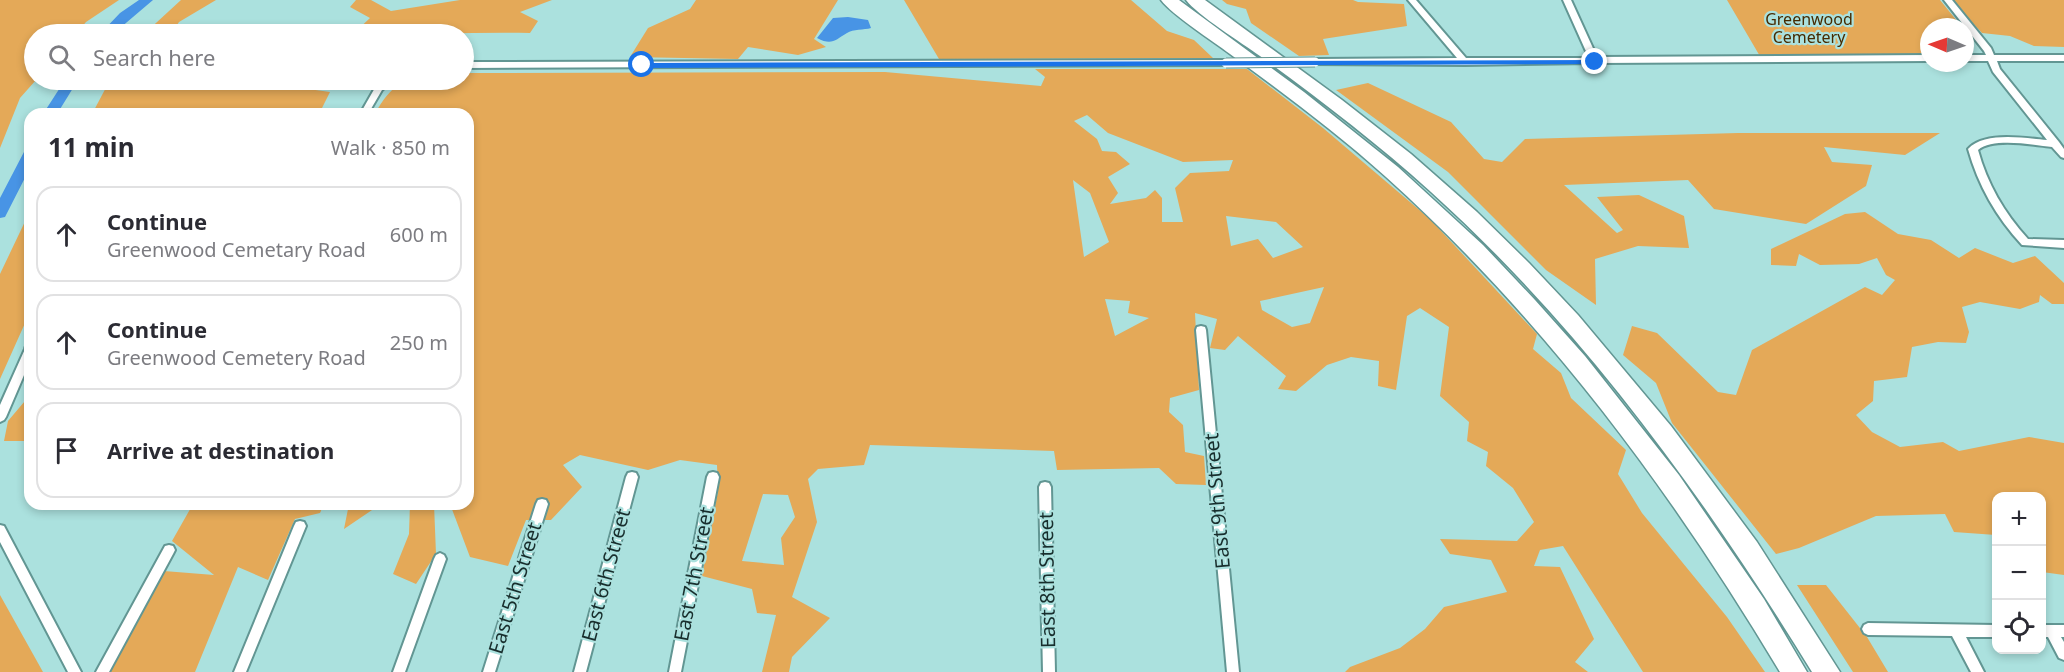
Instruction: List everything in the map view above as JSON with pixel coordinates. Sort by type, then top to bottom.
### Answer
[{"type":"highway","points":[[1168,0],[1358,144],[1421,197],[1533,310],[1621,415],[1695,516],[1764,621],[1794,672]]},
{"type":"highway","points":[[1194,0],[1324,94],[1396,151],[1470,217],[1542,289],[1625,383],[1699,478],[1778,592],[1827,672]]},
{"type":"street","points":[[1412,0],[1465,62]]},
{"type":"street","points":[[1567,0],[1595,62]]},
{"type":"street","points":[[1948,0],[1988,50],[1996,70],[2064,155]]},
{"type":"street","points":[[474,65],[1595,62],[1920,58]]},
{"type":"street","points":[[1974,58],[2064,58]]},
{"type":"street","points":[[367,108],[378,90]]},
{"type":"street","points":[[2056,144],[1982,141],[1973,149],[1981,177],[2016,233],[2025,242],[2064,244]]},
{"type":"street","name":"East 9th Street","points":[[1201,330],[1233,672]]},
{"type":"street","points":[[0,417],[24,363]]},
{"type":"street","name":"East 6th Street","points":[[580,672],[632,477]]},
{"type":"street","name":"East 7th Street","points":[[675,672],[713,477]]},
{"type":"street","name":"East 8th Street","points":[[1045,487],[1049,672]]},
{"type":"street","name":"East 5th Street","points":[[489,672],[542,504]]},
{"type":"street","points":[[240,672],[300,526]]},
{"type":"street","points":[[0,530],[75,672]]},
{"type":"street","points":[[102,672],[169,550]]},
{"type":"street","points":[[399,672],[440,560]]},
{"type":"street","points":[[1868,629],[1992,631]]},
{"type":"street","points":[[1956,631],[1977,672]]},
{"type":"street","points":[[2052,631],[2064,654]]},
{"type":"green space","points":[[0,0],[119,0],[84,24],[24,24],[24,90],[27,90],[20,98],[0,148]]},
{"type":"green space","points":[[181,0],[216,0],[178,24],[155,24]]},
{"type":"green space","points":[[356,0],[371,0],[391,11],[460,0],[552,0],[520,12],[538,21],[530,33],[474,33],[474,24],[364,24],[370,18],[350,7]]},
{"type":"green space","points":[[696,0],[838,0],[814,39],[826,47],[798,55],[748,47],[738,59],[630,57],[648,28],[690,9]]},
{"type":"green space","points":[[904,0],[1131,0],[1167,31],[1194,40],[1213,58],[939,59]]},
{"type":"green space","points":[[1222,0],[1353,0],[1404,4],[1407,26],[1323,39],[1329,55],[1299,56],[1251,23],[1246,9],[1227,4]]},
{"type":"green space","name":"Greenwood Cemetery","points":[[1727,0],[1940,0],[1955,18],[1920,18],[1920,56],[1761,58]]},
{"type":"green space","points":[[1951,0],[2064,0],[2064,47],[2034,46],[2010,36],[1982,33],[1974,24],[1974,18],[1968,18]]},
{"type":"green space","points":[[1035,69],[1247,69],[1323,128],[1430,219],[1537,334],[1533,349],[1561,373],[1571,398],[1626,450],[1618,474],[1642,513],[1727,617],[1765,672],[1643,672],[1563,546],[1540,550],[1534,566],[1560,567],[1594,639],[1575,662],[1588,672],[1345,672],[1350,667],[1400,648],[1425,629],[1444,607],[1507,592],[1491,560],[1450,554],[1440,539],[1517,541],[1534,522],[1513,488],[1486,466],[1488,452],[1467,441],[1469,422],[1440,396],[1449,327],[1420,308],[1407,316],[1396,390],[1378,386],[1379,361],[1351,357],[1327,365],[1296,391],[1278,389],[1286,376],[1238,336],[1225,350],[1210,348],[1217,319],[1195,313],[1199,390],[1170,398],[1169,412],[1183,425],[1185,452],[1204,456],[1206,485],[1176,484],[1159,468],[1057,470],[1054,451],[870,445],[864,465],[818,469],[808,479],[817,522],[792,597],[830,618],[792,657],[789,672],[762,672],[776,615],[757,613],[752,589],[702,576],[718,491],[717,465],[680,460],[648,470],[580,455],[563,465],[582,487],[551,520],[526,520],[508,566],[470,557],[452,510],[474,510],[474,108],[379,108],[393,90],[474,90],[474,73],[885,72],[1041,86],[1045,77]],"holes":[[[1087,115],[1108,133],[1183,162],[1233,160],[1229,171],[1190,173],[1175,188],[1183,222],[1162,222],[1162,198],[1155,190],[1146,198],[1110,204],[1118,193],[1108,177],[1130,164],[1116,152],[1102,151],[1097,139],[1074,121]],[[1073,180],[1090,193],[1109,242],[1084,257]],[[1226,216],[1276,222],[1303,247],[1273,258],[1258,239],[1231,246]],[[1324,287],[1310,323],[1292,327],[1262,310],[1260,301]],[[1105,299],[1130,301],[1128,313],[1149,318],[1115,336]],[[763,494],[788,495],[795,517],[781,538],[784,565],[742,561]]]},
{"type":"green space","points":[[1368,83],[1451,122],[1484,159],[1502,162],[1525,139],[1738,133],[1940,133],[1905,155],[1824,147],[1832,162],[1872,165],[1866,186],[1806,224],[1714,209],[1688,180],[1564,185],[1617,233],[1623,230],[1597,197],[1639,195],[1684,216],[1689,248],[1638,246],[1595,259],[1596,305],[1546,270],[1448,172],[1336,90]]},
{"type":"green space","points":[[105,90],[316,90],[330,92],[322,108],[95,108]]},
{"type":"green space","points":[[1865,212],[1898,234],[1931,240],[1959,258],[1975,248],[2013,263],[2035,256],[2064,283],[2064,304],[2052,304],[2040,295],[2039,302],[2020,309],[1980,302],[1962,307],[1969,332],[1966,343],[1938,342],[1912,347],[1907,377],[1874,381],[1873,401],[1856,415],[1872,432],[1900,447],[1943,442],[1959,451],[2029,437],[2064,443],[2064,575],[2046,573],[2046,492],[1992,492],[1992,535],[1954,532],[1945,514],[1876,516],[1799,548],[1776,554],[1672,423],[1656,383],[1623,355],[1632,326],[1657,333],[1718,392],[1736,395],[1752,350],[1865,287],[1882,295],[1895,280],[1886,275],[1877,258],[1859,264],[1820,265],[1799,254],[1796,266],[1771,265],[1771,249],[1845,214]]},
{"type":"green space","points":[[24,224],[24,325],[0,379],[0,274]]},
{"type":"green space","points":[[24,402],[24,441],[4,441],[8,421]]},
{"type":"green space","points":[[190,510],[321,510],[320,513],[295,519],[268,580],[238,567],[195,672],[108,672],[164,571],[214,575],[172,541]]},
{"type":"green space","points":[[348,510],[372,510],[344,529]]},
{"type":"green space","points":[[410,510],[434,510],[436,554],[416,584],[393,574],[409,534]]},
{"type":"green space","points":[[1797,585],[1826,585],[1867,637],[1888,672],[1853,672]]},
{"type":"green space","points":[[0,595],[43,672],[0,672]]},
{"type":"water","points":[[848,17],[868,20],[871,28],[849,32],[830,42],[817,38],[833,18]]},
{"type":"waterway","points":[[117,24],[147,0]]},
{"type":"waterway","points":[[54,108],[65,90]]},
{"type":"waterway","points":[[0,213],[24,166]]},
{"type":"route","points":[[642,65],[1595,62]]}]
